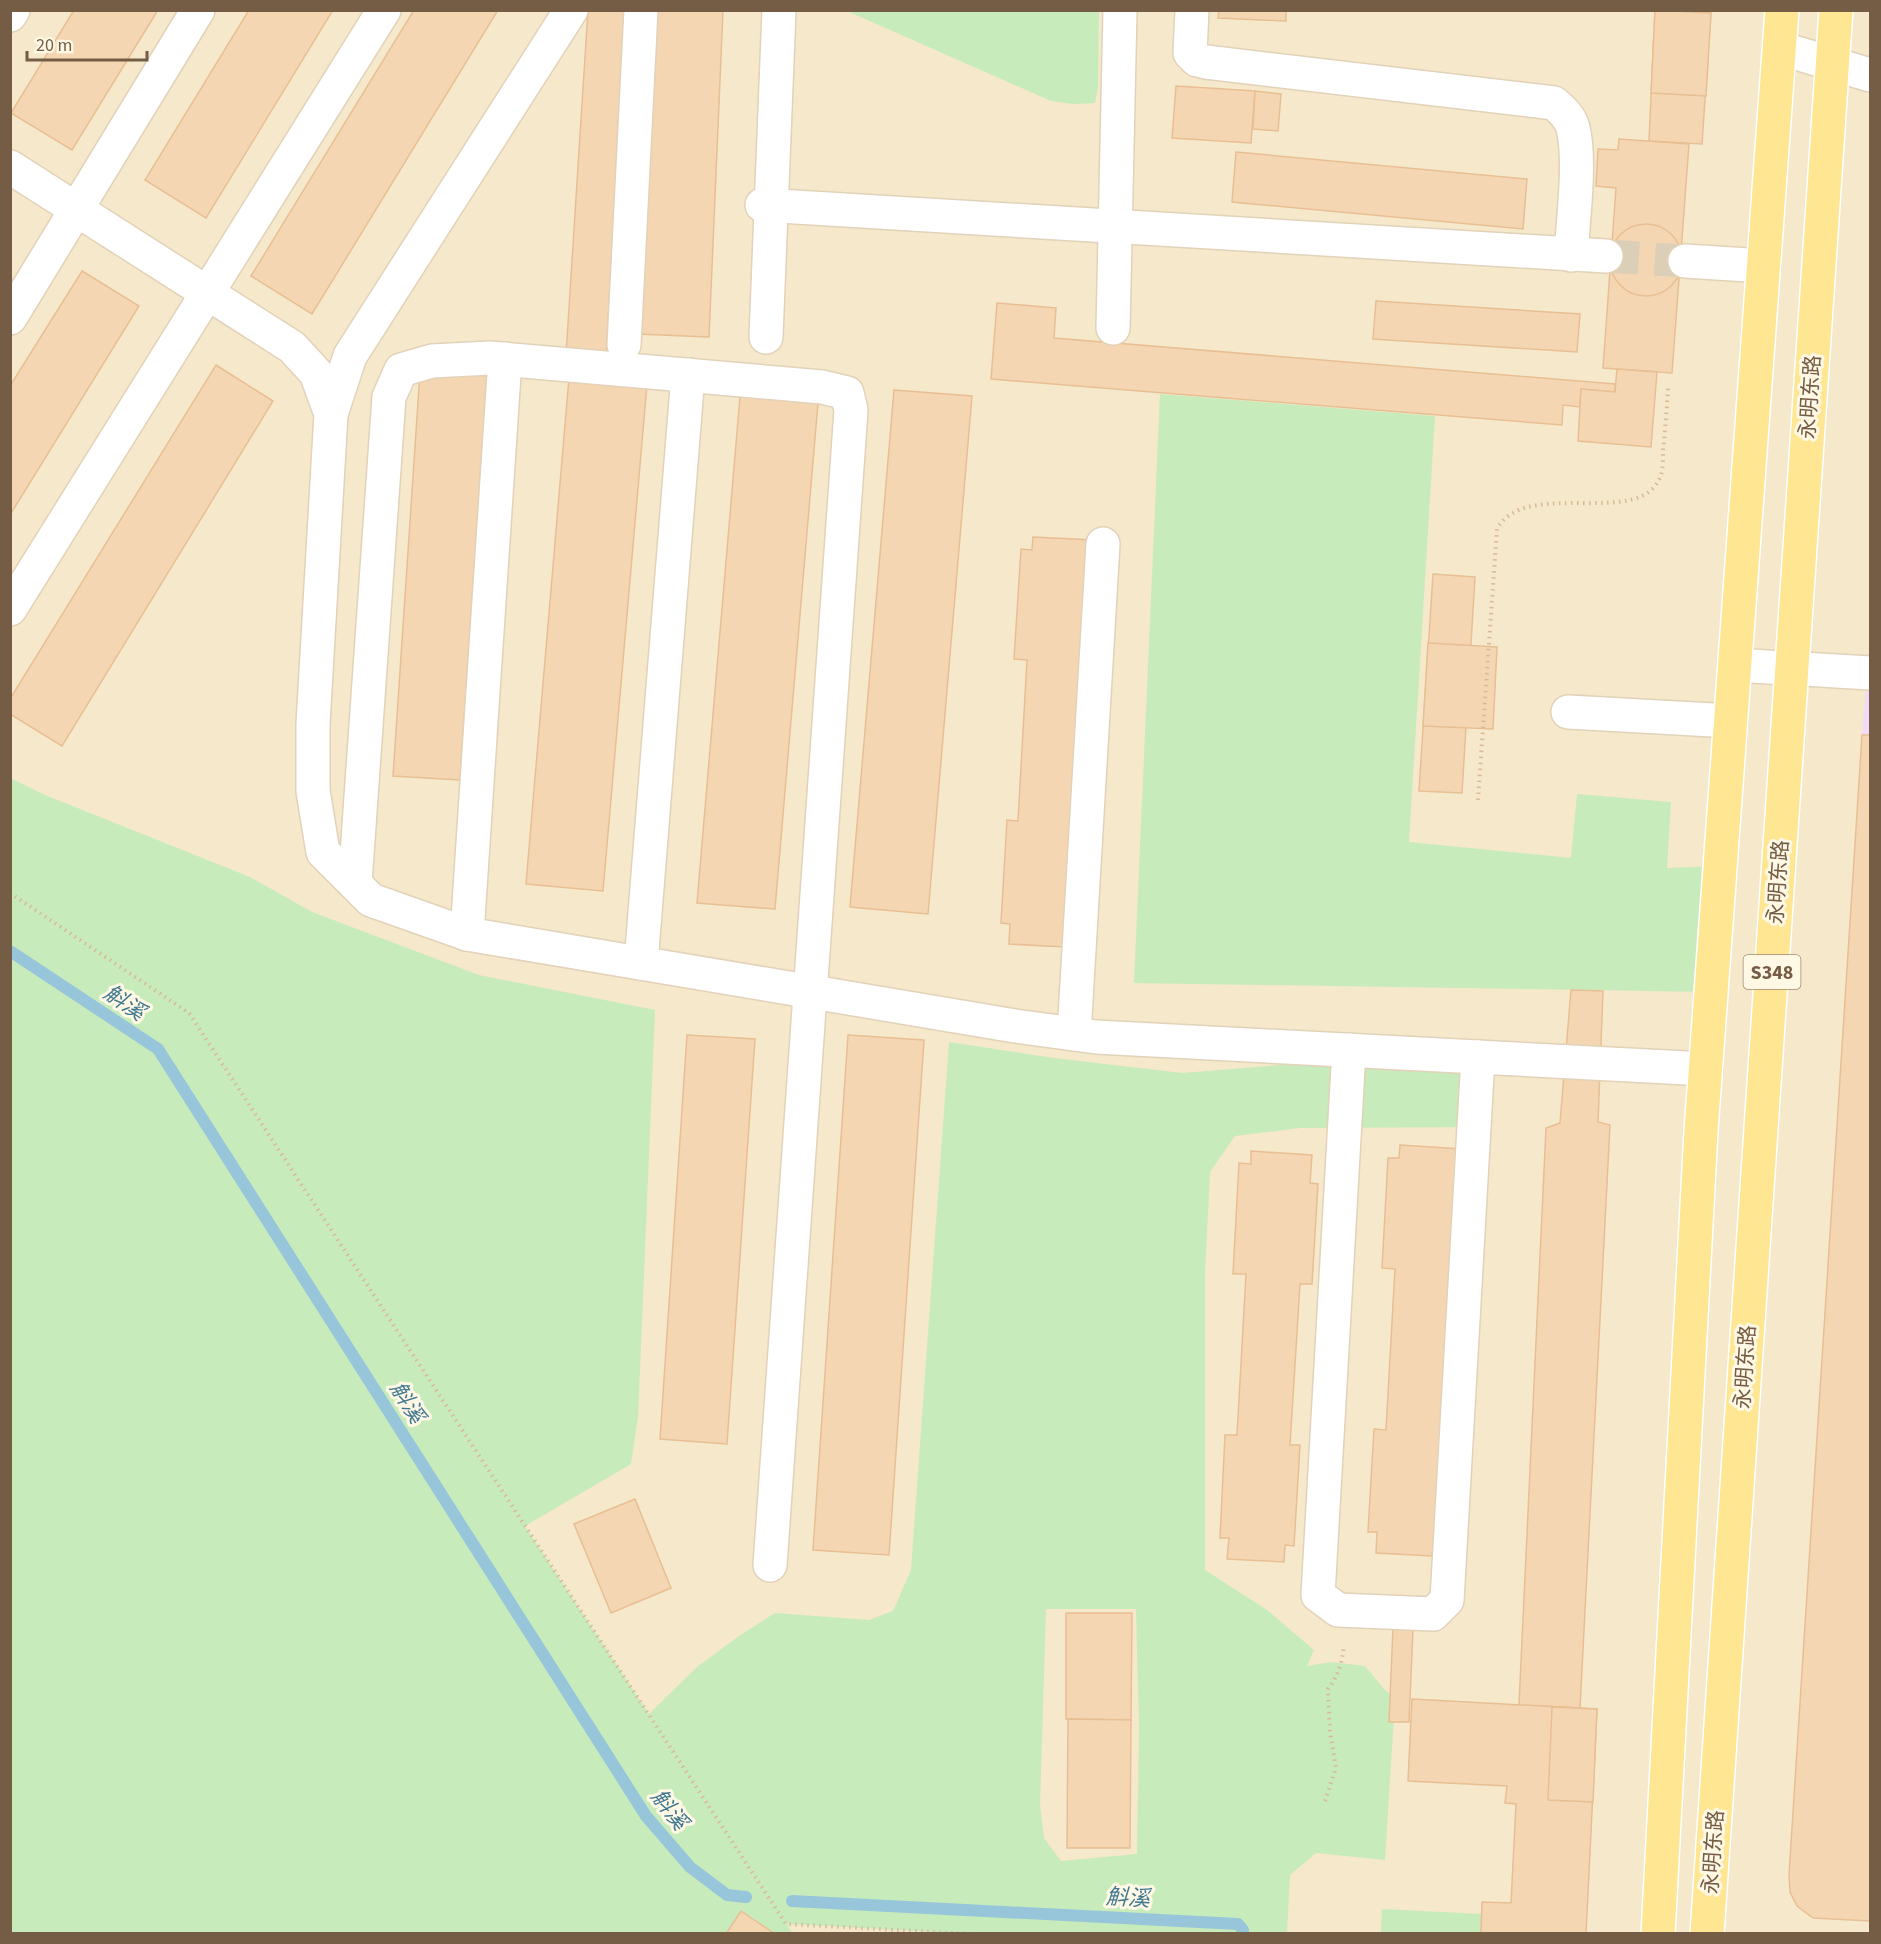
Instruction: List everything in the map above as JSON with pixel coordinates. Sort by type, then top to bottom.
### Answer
[{"type":"main road","name":"S348","points":[[1658,1934],[1706,1069],[1782,10]]},
{"type":"main road","name":"永明东路","points":[[1707,1934],[1836,10]]},
{"type":"street","points":[[10,15],[14,10]]},
{"type":"street","points":[[10,318],[198,10]]},
{"type":"street","points":[[10,609],[384,10]]},
{"type":"street","points":[[571,10],[350,356],[331,414],[313,724],[313,791],[323,852],[371,900],[467,934],[1015,1026],[1095,1037],[1706,1069]]},
{"type":"street","points":[[624,345],[641,10]]},
{"type":"street","points":[[766,337],[767,205],[779,10]]},
{"type":"street","points":[[1113,328],[1120,10]]},
{"type":"street","points":[[1192,10],[1190,53],[1197,60],[1554,103],[1566,113],[1573,127],[1576,161],[1571,255]]},
{"type":"street","points":[[1780,48],[1870,75]]},
{"type":"street","points":[[10,167],[292,347],[316,373],[331,414]]},
{"type":"street","points":[[767,205],[1606,256]]},
{"type":"street","points":[[1685,261],[1764,266]]},
{"type":"street","points":[[355,884],[389,398],[400,370],[432,361],[490,358],[822,387],[847,393],[852,410],[770,1565]]},
{"type":"street","points":[[467,934],[505,360]]},
{"type":"street","points":[[641,963],[688,375]]},
{"type":"street","points":[[1074,1034],[1103,544]]},
{"type":"street","points":[[1735,665],[1870,673]]},
{"type":"street","points":[[1568,712],[1731,721]]},
{"type":"street","points":[[1350,1050],[1318,1595],[1338,1610],[1433,1614],[1447,1600],[1478,1057]]},
{"type":"path","points":[[1478,800],[1497,529],[1510,513],[1537,505],[1629,500],[1651,492],[1661,475],[1668,388]]},
{"type":"path","points":[[10,893],[189,1012],[786,1924],[972,1934]]},
{"type":"path","points":[[1325,1801],[1336,1768],[1330,1732],[1328,1689],[1335,1680],[1342,1663],[1346,1629],[1353,1610]]},
{"type":"shaded area","points":[[10,11],[1870,11],[1870,1933],[792,1933],[189,1013],[11,893]]},
{"type":"shaded area","points":[[1870,636],[1870,735],[1862,735]]},
{"type":"green space","points":[[847,11],[1099,11],[1098,87],[1095,103],[1074,104],[1051,101]]},
{"type":"green space","points":[[1160,394],[1435,416],[1409,842],[1571,858],[1577,794],[1671,802],[1667,868],[1720,866],[1711,992],[1134,983]]},
{"type":"green space","points":[[10,778],[45,795],[250,877],[312,912],[479,975],[655,1010],[638,1417],[631,1464],[525,1526],[649,1714],[697,1667],[775,1613],[869,1620],[893,1611],[911,1570],[949,1042],[1054,1058],[1182,1073],[1292,1064],[1477,1073],[1474,1127],[1300,1128],[1235,1136],[1210,1172],[1205,1273],[1205,1570],[1267,1610],[1314,1650],[1307,1666],[1331,1662],[1365,1666],[1395,1699],[1385,1860],[1316,1853],[1290,1875],[1287,1933],[972,1934],[787,1924],[792,1933],[11,1933]],"holes":[[[1046,1609],[1136,1609],[1139,1728],[1137,1854],[1061,1861],[1044,1838],[1040,1805]]]},
{"type":"green space","points":[[1382,1909],[1481,1914],[1481,1933],[1381,1933]]},
{"type":"building","points":[[74,10],[158,10],[72,150],[11,113]]},
{"type":"building","points":[[249,10],[333,10],[206,218],[145,180]]},
{"type":"building","points":[[414,10],[498,10],[312,314],[251,276]]},
{"type":"building","points":[[588,10],[626,10],[606,358],[566,355]]},
{"type":"building","points":[[652,10],[723,10],[709,337],[637,334]]},
{"type":"building","points":[[1219,10],[1286,10],[1286,21],[1218,18]]},
{"type":"building","points":[[1655,10],[1711,10],[1702,144],[1649,141]]},
{"type":"building","points":[[1655,10],[1711,13],[1706,96],[1651,93]]},
{"type":"building","points":[[1176,86],[1255,91],[1251,143],[1172,138]]},
{"type":"building","points":[[1255,91],[1281,94],[1278,131],[1253,129]]},
{"type":"building","points":[[1619,139],[1689,144],[1672,373],[1603,368],[1616,188],[1596,186],[1598,149],[1618,150]]},
{"type":"building","points":[[1236,152],[1527,179],[1523,229],[1232,202]]},
{"type":"building","points":[[1646,224],[1666,230],[1676,240],[1682,260],[1676,280],[1666,290],[1646,296],[1626,290],[1616,280],[1610,260],[1616,240],[1626,230]]},
{"type":"building","points":[[82,271],[139,306],[10,515],[10,386]]},
{"type":"building","points":[[1376,301],[1580,314],[1577,352],[1373,339]]},
{"type":"building","points":[[997,303],[1056,308],[1054,338],[1615,384],[1615,392],[1581,389],[1580,407],[1563,405],[1562,425],[991,379]]},
{"type":"building","points":[[216,365],[273,401],[62,746],[10,714],[10,699]]},
{"type":"building","points":[[570,366],[648,373],[603,891],[526,884]]},
{"type":"building","points":[[1617,369],[1657,372],[1651,447],[1578,441],[1581,389],[1615,392]]},
{"type":"building","points":[[420,372],[487,376],[460,780],[393,776]]},
{"type":"building","points":[[741,385],[819,391],[775,909],[697,903]]},
{"type":"building","points":[[894,390],[972,396],[928,914],[850,907]]},
{"type":"building","points":[[1033,537],[1094,540],[1065,947],[1009,944],[1010,924],[1001,923],[1007,820],[1018,821],[1027,660],[1014,659],[1021,549],[1032,550]]},
{"type":"building","points":[[1433,574],[1475,577],[1462,793],[1419,791]]},
{"type":"building","points":[[1428,643],[1497,647],[1493,729],[1423,726]]},
{"type":"building","points":[[1862,735],[1870,735],[1870,1921],[1813,1918],[1797,1906],[1790,1892],[1789,1875]]},
{"type":"building","points":[[1571,990],[1603,991],[1598,1122],[1610,1125],[1580,1708],[1519,1705],[1546,1128],[1560,1123]]},
{"type":"building","points":[[687,1035],[755,1039],[727,1444],[660,1439]]},
{"type":"building","points":[[848,1035],[924,1040],[889,1555],[813,1550]]},
{"type":"building","points":[[1400,1145],[1461,1149],[1443,1540],[1434,1539],[1432,1556],[1376,1553],[1377,1532],[1368,1532],[1374,1429],[1386,1430],[1395,1269],[1382,1268],[1388,1158],[1399,1158]]},
{"type":"building","points":[[1251,1151],[1312,1155],[1310,1183],[1318,1184],[1312,1284],[1300,1284],[1290,1445],[1300,1445],[1294,1546],[1285,1545],[1284,1562],[1227,1559],[1229,1538],[1220,1538],[1225,1435],[1237,1435],[1246,1274],[1233,1274],[1239,1163],[1251,1164]]},
{"type":"building","points":[[635,1499],[671,1588],[611,1613],[574,1524]]},
{"type":"building","points":[[1066,1613],[1132,1613],[1131,1720],[1066,1719]]},
{"type":"building","points":[[1393,1628],[1413,1629],[1409,1722],[1389,1722]]},
{"type":"building","points":[[1412,1699],[1597,1709],[1586,1934],[1481,1934],[1482,1902],[1511,1903],[1516,1804],[1505,1803],[1507,1786],[1408,1781]]},
{"type":"building","points":[[1552,1707],[1597,1709],[1593,1802],[1548,1800]]},
{"type":"building","points":[[1068,1719],[1131,1720],[1130,1848],[1067,1848]]},
{"type":"building","points":[[741,1911],[775,1934],[726,1934]]},
{"type":"waterway","name":"斛溪","points":[[10,951],[158,1049],[646,1816],[690,1867],[727,1895],[746,1897]]},
{"type":"waterway","name":"斛溪","points":[[792,1901],[1238,1924],[1243,1930]]},
{"type":"tunnel","points":[[1606,256],[1685,261]]}]
